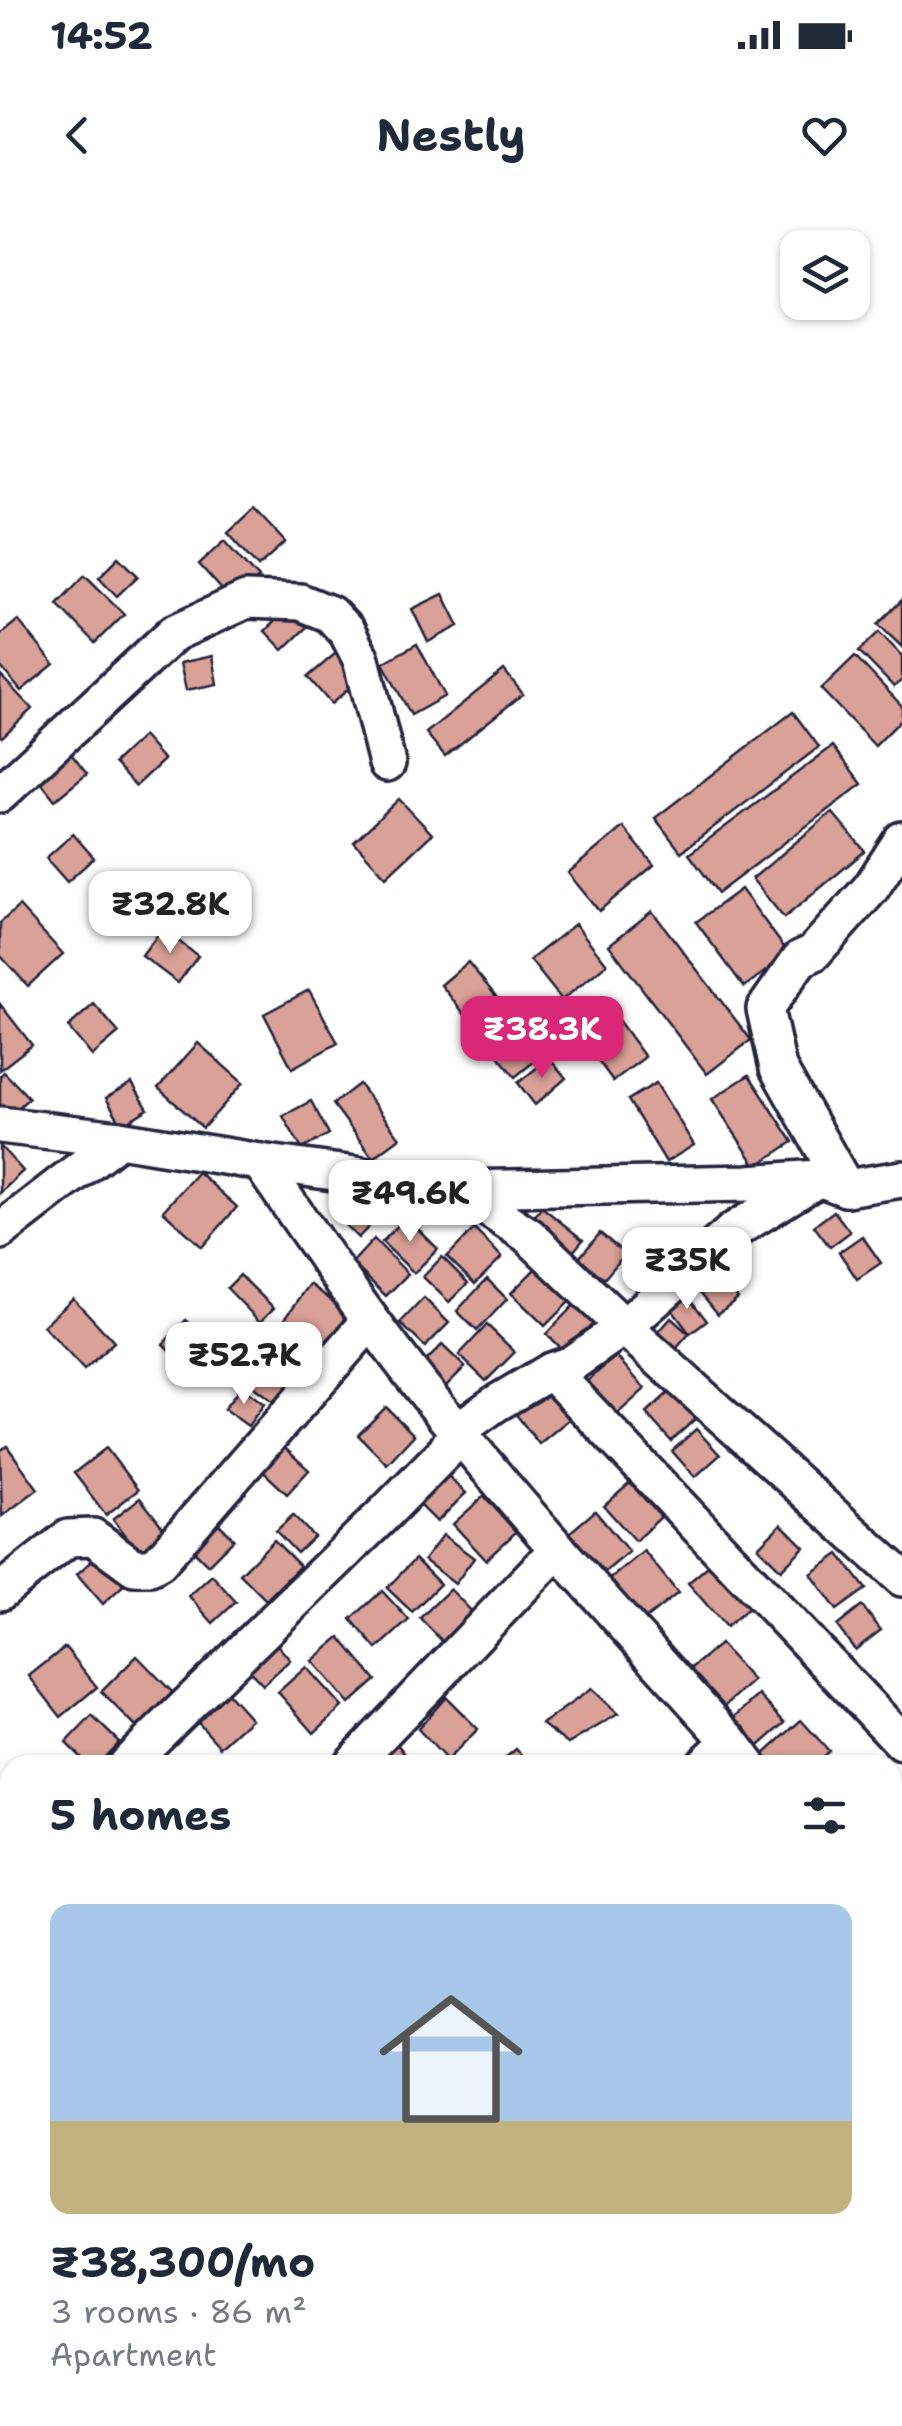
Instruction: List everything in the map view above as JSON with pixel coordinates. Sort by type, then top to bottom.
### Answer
[{"type":"street","points":[[0,794],[174,633],[246,600],[300,602],[330,614],[347,632],[361,659],[387,763]]},
{"type":"street","points":[[832,1183],[778,1068],[765,1008],[800,959],[814,953],[871,888],[902,840]]},
{"type":"street","points":[[0,1125],[458,1188],[902,1179]]},
{"type":"street","points":[[0,1231],[119,1139]]},
{"type":"street","points":[[260,1162],[370,1321],[457,1432],[739,1753]]},
{"type":"street","points":[[136,1755],[385,1513],[446,1451],[457,1432],[494,1404],[570,1364],[624,1327],[733,1230],[832,1183]]},
{"type":"street","points":[[458,1188],[528,1236],[902,1578]]},
{"type":"street","points":[[0,1592],[68,1538],[93,1537],[134,1566],[150,1567],[159,1562],[370,1321]]},
{"type":"street","points":[[551,1371],[902,1744]]},
{"type":"street","points":[[361,1755],[558,1549]]},
{"type":"building","points":[[254,508],[286,542],[259,566],[228,532]]},
{"type":"building","points":[[225,540],[259,578],[233,602],[199,564]]},
{"type":"building","points":[[119,557],[138,576],[117,596],[99,577]]},
{"type":"building","points":[[85,575],[124,614],[95,643],[57,604]]},
{"type":"building","points":[[443,594],[459,626],[428,642],[412,609]]},
{"type":"building","points":[[902,600],[902,647],[878,624]]},
{"type":"building","points":[[290,606],[309,625],[283,650],[265,631]]},
{"type":"building","points":[[18,620],[54,664],[21,691],[0,666],[0,635]]},
{"type":"building","points":[[879,632],[902,656],[902,680],[894,687],[859,651]]},
{"type":"building","points":[[417,644],[445,696],[411,715],[383,663]]},
{"type":"building","points":[[336,653],[359,680],[331,704],[308,677]]},
{"type":"building","points":[[212,656],[217,684],[186,690],[180,663]]},
{"type":"building","points":[[855,656],[902,706],[902,719],[875,746],[821,689]]},
{"type":"building","points":[[504,670],[523,694],[445,756],[426,733]]},
{"type":"building","points":[[0,675],[32,709],[2,737],[0,736]]},
{"type":"building","points":[[793,712],[819,747],[681,852],[655,818]]},
{"type":"building","points":[[143,736],[164,760],[136,786],[114,763]]},
{"type":"building","points":[[833,746],[862,784],[718,893],[689,854]]},
{"type":"building","points":[[68,750],[87,774],[55,800],[36,776]]},
{"type":"building","points":[[399,799],[432,834],[386,877],[354,842]]},
{"type":"building","points":[[832,812],[865,851],[784,918],[752,879]]},
{"type":"building","points":[[623,827],[654,865],[599,911],[568,873]]},
{"type":"building","points":[[73,834],[94,858],[67,882],[46,858]]},
{"type":"building","points":[[741,889],[789,954],[744,987],[696,922]]},
{"type":"building","points":[[19,906],[63,954],[28,986],[0,955],[0,923]]},
{"type":"building","points":[[652,911],[751,1040],[707,1074],[609,945]]},
{"type":"building","points":[[575,924],[607,964],[562,1000],[530,960]]},
{"type":"building","points":[[162,929],[198,956],[178,983],[142,956]]},
{"type":"building","points":[[468,962],[543,1054],[515,1077],[441,985]]},
{"type":"building","points":[[309,990],[338,1043],[292,1068],[264,1014]]},
{"type":"building","points":[[0,1004],[32,1045],[0,1070]]},
{"type":"building","points":[[94,1004],[119,1033],[92,1056],[68,1027]]},
{"type":"building","points":[[615,1016],[645,1057],[613,1081],[583,1040]]},
{"type":"building","points":[[198,1043],[243,1083],[203,1128],[158,1088]]},
{"type":"building","points":[[549,1058],[566,1078],[535,1105],[518,1083]]},
{"type":"building","points":[[4,1072],[29,1098],[10,1115],[0,1105],[0,1076]]},
{"type":"building","points":[[749,1075],[793,1142],[756,1166],[712,1099]]},
{"type":"building","points":[[132,1083],[148,1109],[122,1125],[106,1098]]},
{"type":"building","points":[[656,1083],[694,1145],[666,1162],[628,1100]]},
{"type":"building","points":[[359,1084],[400,1138],[373,1158],[333,1104]]},
{"type":"building","points":[[311,1101],[329,1134],[302,1149],[283,1116]]},
{"type":"building","points":[[0,1146],[23,1171],[0,1193]]},
{"type":"building","points":[[198,1172],[237,1207],[202,1247],[163,1211]]},
{"type":"building","points":[[351,1190],[378,1217],[358,1238],[331,1211]]},
{"type":"building","points":[[542,1207],[583,1240],[567,1259],[526,1226]]},
{"type":"building","points":[[834,1211],[850,1232],[830,1247],[814,1226]]},
{"type":"building","points":[[406,1217],[438,1249],[414,1273],[382,1242]]},
{"type":"building","points":[[474,1229],[502,1257],[475,1284],[447,1257]]},
{"type":"building","points":[[600,1233],[625,1254],[604,1279],[579,1258]]},
{"type":"building","points":[[862,1236],[881,1263],[857,1279],[839,1252]]},
{"type":"building","points":[[374,1239],[408,1274],[386,1296],[352,1263]]},
{"type":"building","points":[[442,1257],[468,1283],[449,1302],[423,1277]]},
{"type":"building","points":[[537,1267],[571,1300],[545,1326],[511,1293]]},
{"type":"building","points":[[240,1275],[274,1308],[260,1322],[227,1288]]},
{"type":"building","points":[[720,1276],[738,1298],[718,1314],[700,1292]]},
{"type":"building","points":[[487,1279],[507,1299],[477,1331],[457,1311]]},
{"type":"building","points":[[310,1284],[349,1314],[318,1354],[280,1325]]},
{"type":"building","points":[[683,1290],[707,1321],[690,1334],[667,1303]]},
{"type":"building","points":[[73,1298],[114,1342],[84,1370],[43,1326]]},
{"type":"building","points":[[424,1298],[449,1323],[425,1347],[400,1323]]},
{"type":"building","points":[[575,1304],[599,1327],[569,1357],[546,1334]]},
{"type":"building","points":[[671,1318],[689,1334],[675,1350],[657,1334]]},
{"type":"building","points":[[186,1320],[210,1344],[187,1367],[163,1344]]},
{"type":"building","points":[[487,1325],[515,1352],[486,1381],[459,1355]]},
{"type":"building","points":[[280,1332],[307,1355],[289,1377],[261,1354]]},
{"type":"building","points":[[442,1345],[465,1367],[443,1389],[420,1367]]},
{"type":"building","points":[[616,1356],[645,1389],[615,1416],[585,1383]]},
{"type":"building","points":[[265,1366],[293,1387],[279,1406],[251,1385]]},
{"type":"building","points":[[677,1385],[702,1413],[671,1441],[646,1413]]},
{"type":"building","points":[[549,1386],[573,1416],[539,1444],[515,1413]]},
{"type":"building","points":[[241,1387],[264,1404],[248,1426],[224,1409]]},
{"type":"building","points":[[386,1407],[414,1435],[387,1464],[358,1435]]},
{"type":"building","points":[[696,1429],[720,1455],[695,1477],[672,1451]]},
{"type":"building","points":[[277,1441],[309,1470],[287,1494],[255,1464]]},
{"type":"building","points":[[7,1446],[38,1489],[2,1516],[0,1451]]},
{"type":"building","points":[[106,1448],[138,1490],[106,1515],[74,1473]]},
{"type":"building","points":[[444,1472],[466,1493],[437,1522],[416,1501]]},
{"type":"building","points":[[630,1483],[661,1517],[635,1541],[604,1506]]},
{"type":"building","points":[[484,1496],[516,1532],[486,1560],[453,1524]]},
{"type":"building","points":[[140,1498],[169,1535],[142,1556],[113,1519]]},
{"type":"building","points":[[595,1511],[629,1552],[600,1576],[567,1535]]},
{"type":"building","points":[[293,1515],[314,1537],[297,1553],[276,1531]]},
{"type":"building","points":[[215,1520],[234,1539],[208,1565],[189,1546]]},
{"type":"building","points":[[781,1524],[804,1547],[781,1570],[758,1547]]},
{"type":"building","points":[[443,1535],[474,1558],[455,1584],[424,1560]]},
{"type":"building","points":[[274,1540],[300,1566],[266,1600],[240,1574]]},
{"type":"building","points":[[644,1551],[678,1593],[639,1624],[606,1582]]},
{"type":"building","points":[[101,1552],[128,1581],[103,1604],[77,1574]]},
{"type":"building","points":[[839,1554],[866,1589],[837,1610],[811,1574]]},
{"type":"building","points":[[720,1556],[758,1600],[726,1627],[688,1583]]},
{"type":"building","points":[[415,1559],[440,1584],[412,1612],[387,1588]]},
{"type":"building","points":[[212,1575],[236,1602],[213,1623],[189,1596]]},
{"type":"building","points":[[450,1589],[477,1617],[447,1646],[420,1618]]},
{"type":"building","points":[[382,1591],[409,1620],[377,1649],[351,1619]]},
{"type":"building","points":[[862,1606],[881,1630],[855,1650],[837,1626]]},
{"type":"building","points":[[340,1637],[376,1680],[349,1704],[312,1661]]},
{"type":"building","points":[[274,1641],[290,1660],[263,1685],[246,1667]]},
{"type":"building","points":[[720,1644],[753,1681],[719,1711],[686,1673]]},
{"type":"building","points":[[65,1647],[97,1687],[61,1717],[29,1676]]},
{"type":"building","points":[[137,1656],[173,1693],[137,1728],[101,1692]]},
{"type":"building","points":[[306,1667],[342,1707],[314,1733],[278,1692]]},
{"type":"building","points":[[591,1689],[618,1714],[568,1744],[542,1724]]},
{"type":"building","points":[[225,1690],[251,1719],[220,1747],[194,1718]]},
{"type":"building","points":[[759,1695],[785,1723],[753,1751],[728,1723]]},
{"type":"building","points":[[446,1697],[478,1729],[452,1755],[442,1755],[418,1729]]},
{"type":"building","points":[[92,1716],[119,1742],[107,1755],[78,1755],[66,1743]]},
{"type":"building","points":[[801,1720],[829,1751],[825,1755],[763,1755]]},
{"type":"building","points":[[397,1744],[406,1755],[388,1755]]}]
